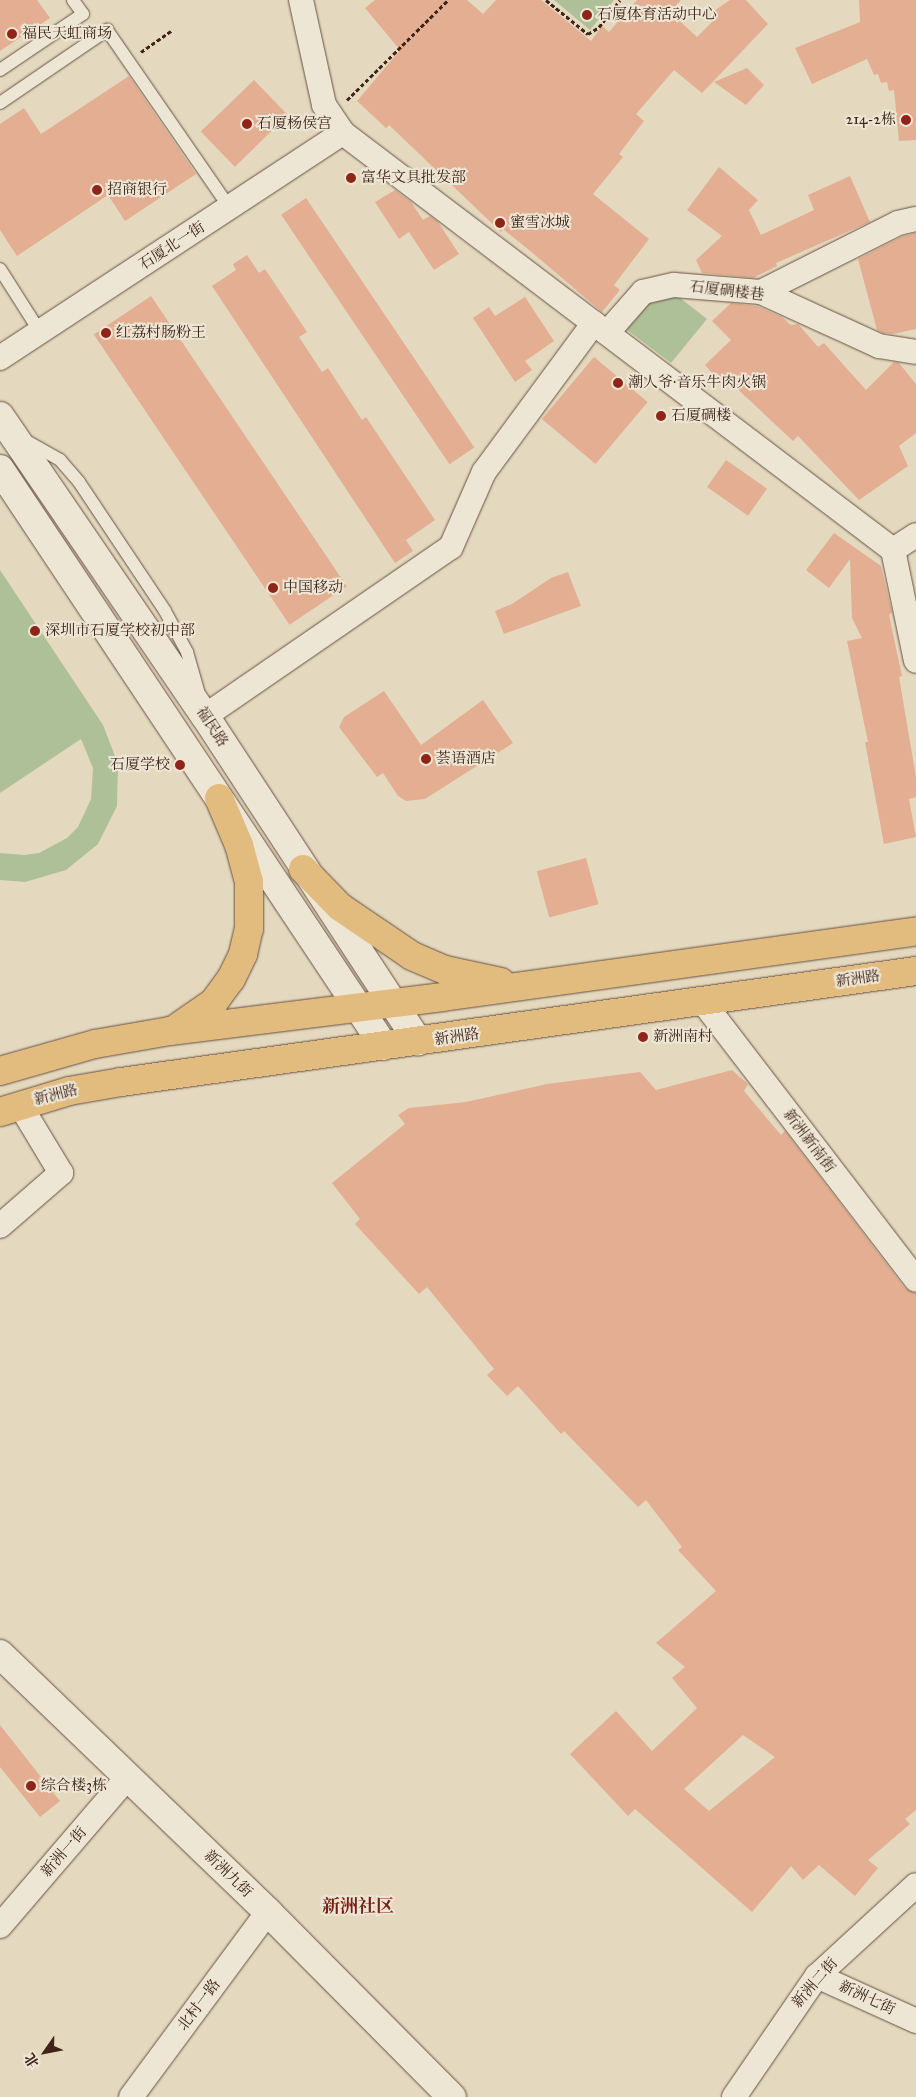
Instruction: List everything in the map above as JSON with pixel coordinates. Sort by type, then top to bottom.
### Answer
[{"type":"main road","name":"福民路","points":[[6,425],[205,716],[303,869],[418,1042]]},
{"type":"main road","points":[[0,469],[384,1046]]},
{"type":"main road","points":[[170,1031],[195,1018],[214,1002],[231,979],[243,954],[249,929],[249,882],[239,845],[219,798]]},
{"type":"main road","points":[[303,869],[340,907],[412,956],[445,970],[522,986]]},
{"type":"main road","points":[[1,1070],[95,1044],[170,1031],[522,986],[916,931]]},
{"type":"main road","name":"新洲路","points":[[21,1105],[121,1082],[916,971]]},
{"type":"main road","points":[[21,1105],[34,1061]]},
{"type":"main road","name":"新洲九街","points":[[0,1654],[268,1912],[452,2097]]},
{"type":"street","points":[[301,0],[315,71],[338,126],[893,550],[916,661]]},
{"type":"street","name":"石厦北一街","points":[[0,358],[230,208],[338,126]]},
{"type":"street","points":[[761,292],[898,223],[916,219]]},
{"type":"street","name":"石厦碉楼巷","points":[[205,716],[451,547],[484,472],[600,328],[634,299],[653,287],[674,285],[761,292],[879,346],[916,352]]},
{"type":"street","points":[[893,550],[916,535]]},
{"type":"street","name":"新洲新南街","points":[[703,1002],[916,1280]]},
{"type":"street","points":[[0,1226],[61,1173],[21,1105]]},
{"type":"street","name":"新洲一街","points":[[0,1926],[128,1778]]},
{"type":"street","name":"新洲二街","points":[[734,2097],[817,1976],[916,1885]]},
{"type":"street","name":"北村一路","points":[[131,2097],[268,1912]]},
{"type":"street","name":"新洲七街","points":[[817,1976],[916,2021]]},
{"type":"lane","points":[[0,70],[83,14],[73,0]]},
{"type":"lane","points":[[0,103],[107,30],[230,208]]},
{"type":"lane","points":[[0,270],[40,332]]},
{"type":"path","points":[[338,126],[366,78],[448,0]]},
{"type":"path","points":[[546,0],[588,34],[599,27],[620,0]]},
{"type":"path","points":[[128,61],[171,31]]},
{"type":"green space","name":"石厦体育活动中心","points":[[554,0],[614,0],[590,30]]},
{"type":"green space","points":[[675,294],[707,319],[671,363],[622,326],[638,305]]},
{"type":"green space","points":[[0,570],[103,725],[118,764],[117,806],[98,844],[66,870],[25,882],[0,880],[0,853],[24,855],[39,853],[67,838],[78,827],[91,799],[93,768],[81,739],[0,793]]},
{"type":"building","name":"福民天虹商场","points":[[0,0],[37,0],[50,18],[0,51]]},
{"type":"building","points":[[375,0],[467,0],[483,14],[496,0],[541,0],[591,41],[602,26],[609,32],[637,0],[681,0],[670,12],[697,37],[716,18],[714,11],[730,0],[746,0],[768,24],[702,93],[674,70],[636,114],[644,121],[619,154],[623,157],[593,194],[649,239],[614,285],[620,290],[602,312],[503,229],[501,232],[389,125],[386,128],[357,101],[400,50],[365,8]]},
{"type":"building","points":[[859,0],[916,0],[916,140],[899,141],[894,90],[889,91],[887,82],[881,83],[878,74],[874,75],[867,59],[812,84],[795,48],[860,22]]},
{"type":"building","points":[[747,68],[764,85],[746,105],[714,82]]},
{"type":"building","points":[[129,76],[196,174],[125,221],[108,195],[17,256],[0,230],[0,124],[24,108],[41,134]]},
{"type":"building","name":"石厦杨侯宫","points":[[254,80],[288,115],[235,167],[201,131]]},
{"type":"building","points":[[719,167],[758,200],[749,210],[761,235],[814,210],[808,195],[850,176],[870,222],[776,263],[777,266],[753,278],[702,273],[696,260],[722,236],[687,210]]},
{"type":"building","points":[[395,190],[411,202],[423,220],[430,216],[438,222],[459,254],[434,270],[409,232],[399,239],[375,202]]},
{"type":"building","points":[[306,198],[474,448],[449,464],[281,215]]},
{"type":"building","points":[[916,233],[916,329],[893,334],[883,333],[877,330],[858,259],[903,236]]},
{"type":"building","points":[[247,255],[259,273],[265,269],[307,332],[299,337],[322,372],[328,368],[362,420],[366,417],[435,520],[406,540],[413,551],[395,563],[212,286],[236,270],[233,264]]},
{"type":"building","points":[[151,296],[347,586],[290,625],[94,335]]},
{"type":"building","points":[[525,297],[554,341],[525,361],[532,370],[515,382],[473,318],[489,307],[495,316]]},
{"type":"building","points":[[731,303],[757,306],[782,317],[791,325],[798,324],[818,347],[824,343],[866,390],[894,362],[899,363],[916,384],[916,433],[899,446],[908,466],[859,500],[798,436],[793,441],[730,382],[724,387],[705,365],[731,340],[712,321]]},
{"type":"building","points":[[594,357],[648,402],[596,464],[542,419]]},
{"type":"building","points":[[726,460],[767,489],[748,516],[707,487]]},
{"type":"building","points":[[834,533],[881,566],[892,612],[889,615],[902,676],[899,677],[916,777],[916,797],[909,799],[916,837],[884,844],[865,742],[868,742],[847,641],[862,638],[852,618],[850,559],[829,588],[806,570]]},
{"type":"building","points":[[568,572],[581,606],[504,634],[495,611],[512,604],[551,578]]},
{"type":"building","name":"荟语酒店","points":[[384,691],[421,745],[483,700],[513,743],[425,799],[406,801],[398,796],[383,773],[377,777],[339,727],[344,717]]},
{"type":"building","points":[[586,858],[598,904],[549,918],[537,871]]},
{"type":"building","points":[[732,1070],[748,1084],[744,1091],[781,1135],[785,1131],[905,1288],[916,1293],[916,1810],[905,1819],[910,1824],[868,1860],[878,1868],[855,1896],[819,1865],[803,1880],[791,1866],[752,1912],[635,1809],[628,1816],[570,1754],[616,1711],[652,1751],[697,1708],[672,1678],[685,1667],[656,1643],[716,1591],[678,1550],[682,1547],[646,1500],[638,1507],[564,1431],[561,1434],[518,1386],[507,1396],[487,1375],[494,1369],[427,1287],[419,1294],[355,1224],[360,1219],[332,1183],[405,1124],[398,1115],[409,1108],[466,1102],[547,1084],[640,1072],[656,1090]],"holes":[[[743,1735],[775,1757],[709,1811],[684,1789]]]},
{"type":"building","name":"综合楼3栋","points":[[0,1725],[60,1801],[40,1817],[0,1767]]},
{"type":"place","name":"石厦体育活动中心","points":[[587,15]]},
{"type":"place","name":"福民天虹商场","points":[[12,34]]},
{"type":"place","name":"214-2栋","points":[[906,120]]},
{"type":"place","name":"石厦杨侯宫","points":[[247,124]]},
{"type":"place","name":"富华文具批发部","points":[[351,178]]},
{"type":"place","name":"招商银行","points":[[97,190]]},
{"type":"place","name":"蜜雪冰城","points":[[500,223]]},
{"type":"place","name":"红荔村肠粉王","points":[[106,333]]},
{"type":"place","name":"潮人爷·音乐牛肉火锅","points":[[618,383]]},
{"type":"place","name":"石厦碉楼","points":[[661,416]]},
{"type":"place","name":"中国移动","points":[[273,588]]},
{"type":"place","name":"深圳市石厦学校初中部","points":[[35,631]]},
{"type":"place","name":"荟语酒店","points":[[426,759]]},
{"type":"place","name":"石厦学校","points":[[180,765]]},
{"type":"place","name":"新洲南村","points":[[643,1037]]},
{"type":"place","name":"综合楼3栋","points":[[31,1786]]},
{"type":"district","name":"新洲社区","points":[[358,1906]]}]
